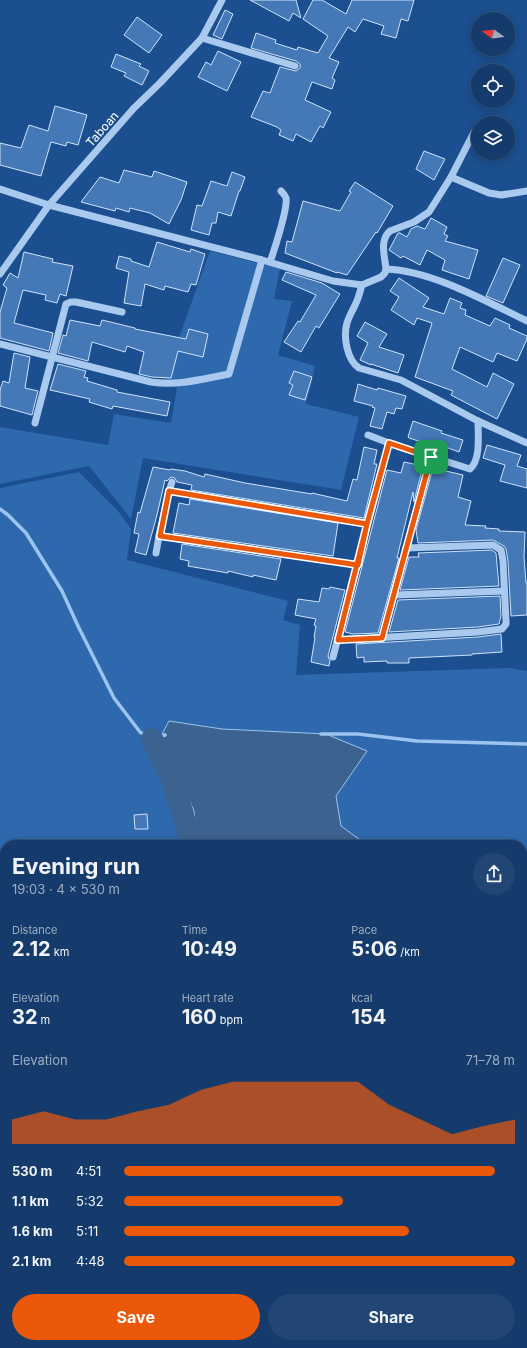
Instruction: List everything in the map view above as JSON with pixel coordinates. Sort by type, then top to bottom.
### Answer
[{"type":"street","name":"Taboan","points":[[0,274],[49,205],[134,108],[160,83],[202,38],[222,0]]},
{"type":"street","points":[[202,38],[295,66]]},
{"type":"street","points":[[0,189],[49,205],[270,262],[333,281],[362,285],[381,277],[385,273],[384,242],[386,234],[414,222],[429,212],[451,177],[471,138]]},
{"type":"street","points":[[451,177],[495,194],[501,195],[527,191]]},
{"type":"street","points":[[270,262],[286,203],[285,197],[281,191]]},
{"type":"street","points":[[0,344],[151,382],[185,383],[229,374],[262,260]]},
{"type":"street","points":[[386,269],[418,273],[471,294],[527,321]]},
{"type":"street","points":[[362,285],[357,302],[346,325],[346,346],[353,364],[359,368],[407,382],[478,421],[527,443]]},
{"type":"street","points":[[35,423],[65,306],[68,303],[76,302],[122,312]]},
{"type":"street","points":[[368,435],[471,469],[475,464],[477,452],[478,421]]},
{"type":"street","points":[[333,657],[389,443]]},
{"type":"street","points":[[382,638],[431,457]]},
{"type":"street","points":[[156,553],[172,482]]},
{"type":"street","points":[[169,491],[367,524]]},
{"type":"street","points":[[160,536],[358,565]]},
{"type":"street","points":[[338,640],[478,632],[502,629],[506,624],[503,561],[500,550],[493,545],[406,548]]},
{"type":"street","points":[[394,595],[504,591]]},
{"type":"shaded area","points":[[210,251],[280,269],[274,299],[292,301],[278,355],[315,366],[306,404],[359,417],[341,490],[143,458],[131,519],[89,466],[0,484],[0,427],[108,445],[114,414],[171,423],[177,387],[162,385]]},
{"type":"shaded area","points":[[79,472],[118,511],[131,529],[127,560],[288,601],[283,620],[300,625],[296,675],[509,668],[527,671],[527,840],[360,840],[341,826],[336,796],[367,751],[170,721],[161,736],[194,811],[197,840],[0,840],[0,488]]},
{"type":"shaded area","points":[[169,721],[222,729],[326,734],[367,751],[336,796],[341,826],[360,840],[197,840],[194,811],[161,736]]},
{"type":"building","points":[[250,0],[296,0],[301,18],[293,13],[289,21]]},
{"type":"building","points":[[313,0],[322,0],[346,14],[352,0],[414,0],[408,21],[401,19],[396,38],[381,34],[384,26],[363,19],[355,32],[348,27],[329,58],[339,62],[332,78],[335,80],[332,89],[312,82],[305,100],[331,112],[323,128],[320,126],[311,142],[296,134],[293,141],[279,135],[281,130],[277,127],[251,117],[263,91],[270,93],[280,67],[296,71],[300,68],[300,64],[296,61],[251,48],[256,33],[276,40],[275,43],[297,50],[298,47],[318,53],[328,36],[303,19]]},
{"type":"building","points":[[225,10],[233,14],[222,39],[213,35]]},
{"type":"building","points":[[137,17],[162,35],[149,53],[124,35]]},
{"type":"building","points":[[218,51],[241,62],[227,91],[198,77],[206,62],[211,65]]},
{"type":"building","points":[[116,54],[141,64],[139,66],[149,71],[142,85],[124,76],[126,73],[111,67]]},
{"type":"building","points":[[55,106],[87,115],[78,145],[67,142],[66,146],[51,142],[41,176],[0,165],[0,143],[21,148],[29,125],[48,131]]},
{"type":"building","points":[[424,151],[445,159],[434,180],[416,169]]},
{"type":"building","points":[[124,170],[152,177],[154,171],[187,182],[181,200],[169,224],[150,213],[130,208],[129,212],[116,208],[115,211],[81,202],[100,177],[119,183]]},
{"type":"building","points":[[232,172],[245,177],[231,216],[218,212],[216,223],[212,223],[209,235],[191,230],[197,205],[202,206],[211,181],[227,186]]},
{"type":"building","points":[[355,182],[393,206],[377,233],[376,232],[347,275],[337,273],[285,253],[287,241],[292,242],[303,201],[340,211]]},
{"type":"building","points":[[431,218],[447,227],[444,234],[448,236],[445,241],[478,250],[469,279],[442,270],[445,260],[427,250],[420,265],[403,256],[401,258],[389,250],[398,233],[407,237],[411,229],[417,226],[425,229]]},
{"type":"building","points":[[157,242],[190,252],[191,249],[205,254],[196,285],[191,284],[188,292],[165,286],[164,290],[145,284],[141,306],[124,303],[129,272],[116,268],[119,256],[131,259],[131,261],[149,267]]},
{"type":"building","points":[[24,252],[53,259],[52,262],[73,266],[66,296],[60,294],[57,303],[45,300],[46,295],[23,290],[14,323],[53,333],[49,351],[0,338],[0,312],[7,288],[3,285],[10,273],[18,278]]},
{"type":"building","points":[[503,258],[520,265],[503,303],[486,296]]},
{"type":"building","points":[[286,272],[322,283],[340,294],[319,328],[316,326],[301,352],[284,342],[298,321],[300,322],[316,295],[282,280]]},
{"type":"building","points":[[399,278],[429,298],[423,307],[444,314],[450,298],[462,303],[460,308],[466,310],[465,315],[490,326],[495,318],[510,325],[509,328],[527,336],[517,361],[497,353],[493,362],[460,347],[452,369],[487,387],[493,373],[514,384],[497,419],[451,395],[453,391],[415,377],[432,323],[417,318],[414,325],[391,310],[399,297],[390,291]]},
{"type":"building","points":[[70,320],[100,326],[102,320],[135,329],[186,339],[189,329],[208,334],[203,357],[178,351],[171,378],[152,377],[139,374],[144,352],[127,346],[125,352],[92,342],[88,361],[58,353],[63,335],[66,336]]},
{"type":"building","points":[[365,322],[387,334],[379,347],[404,355],[398,373],[360,360],[368,343],[357,336]]},
{"type":"building","points":[[14,353],[30,357],[25,388],[38,391],[32,415],[0,406],[0,390],[3,381],[9,383]]},
{"type":"building","points":[[58,364],[86,371],[84,377],[88,378],[87,381],[117,390],[117,392],[170,402],[167,416],[113,406],[112,409],[89,402],[90,399],[50,390]]},
{"type":"building","points":[[294,371],[312,377],[305,400],[289,395],[293,385],[289,383]]},
{"type":"building","points":[[358,384],[377,390],[378,388],[406,396],[402,409],[396,408],[394,414],[387,412],[382,429],[370,426],[375,408],[372,407],[373,406],[354,401]]},
{"type":"building","points":[[413,421],[442,431],[441,433],[463,440],[459,452],[435,443],[434,446],[409,438],[408,437]]},
{"type":"building","points":[[487,445],[521,455],[517,466],[527,469],[527,488],[500,481],[505,465],[483,458]]},
{"type":"building","points":[[364,447],[377,450],[374,464],[377,464],[364,518],[191,490],[192,485],[177,482],[175,478],[171,477],[167,481],[165,480],[146,555],[135,552],[139,534],[134,533],[138,512],[140,513],[153,467],[185,471],[204,477],[205,474],[245,483],[312,493],[347,501],[353,479],[357,480]]},
{"type":"building","points":[[404,462],[423,466],[414,502],[413,492],[397,558],[399,558],[378,633],[353,634],[345,632],[387,470],[401,473]]},
{"type":"building","points":[[433,468],[463,475],[458,497],[471,501],[465,525],[486,526],[485,528],[499,529],[499,531],[525,532],[524,557],[527,583],[527,615],[511,616],[508,561],[504,546],[493,540],[418,543],[416,530]]},
{"type":"building","points":[[190,499],[338,523],[333,556],[173,533],[179,503],[189,505]]},
{"type":"building","points":[[182,544],[281,559],[276,580],[253,575],[253,577],[228,571],[228,573],[188,566],[189,561],[180,559]]},
{"type":"building","points":[[492,550],[496,553],[499,586],[400,590],[409,557],[419,557],[418,553]]},
{"type":"building","points":[[330,587],[345,590],[328,656],[330,661],[329,666],[311,662],[316,626],[314,625],[316,619],[295,615],[298,599],[319,602],[322,588],[329,589]]},
{"type":"building","points":[[500,596],[501,616],[499,624],[478,627],[389,632],[398,600]]},
{"type":"building","points":[[501,634],[502,652],[409,658],[409,663],[387,663],[387,661],[364,662],[364,657],[357,658],[356,644],[478,637]]},
{"type":"building","points":[[147,814],[148,829],[135,829],[134,815]]},
{"type":"waterway","points":[[0,509],[26,533],[62,591],[114,698],[140,732],[152,739],[165,735]]},
{"type":"waterway","points":[[321,734],[358,734],[417,741],[527,744]]},
{"type":"waterway","points":[[152,739],[172,778],[189,840]]},
{"type":"route","points":[[431,457],[382,638],[338,640],[358,565],[367,524],[169,491],[160,536],[358,565],[367,524],[389,443],[431,457]]}]
